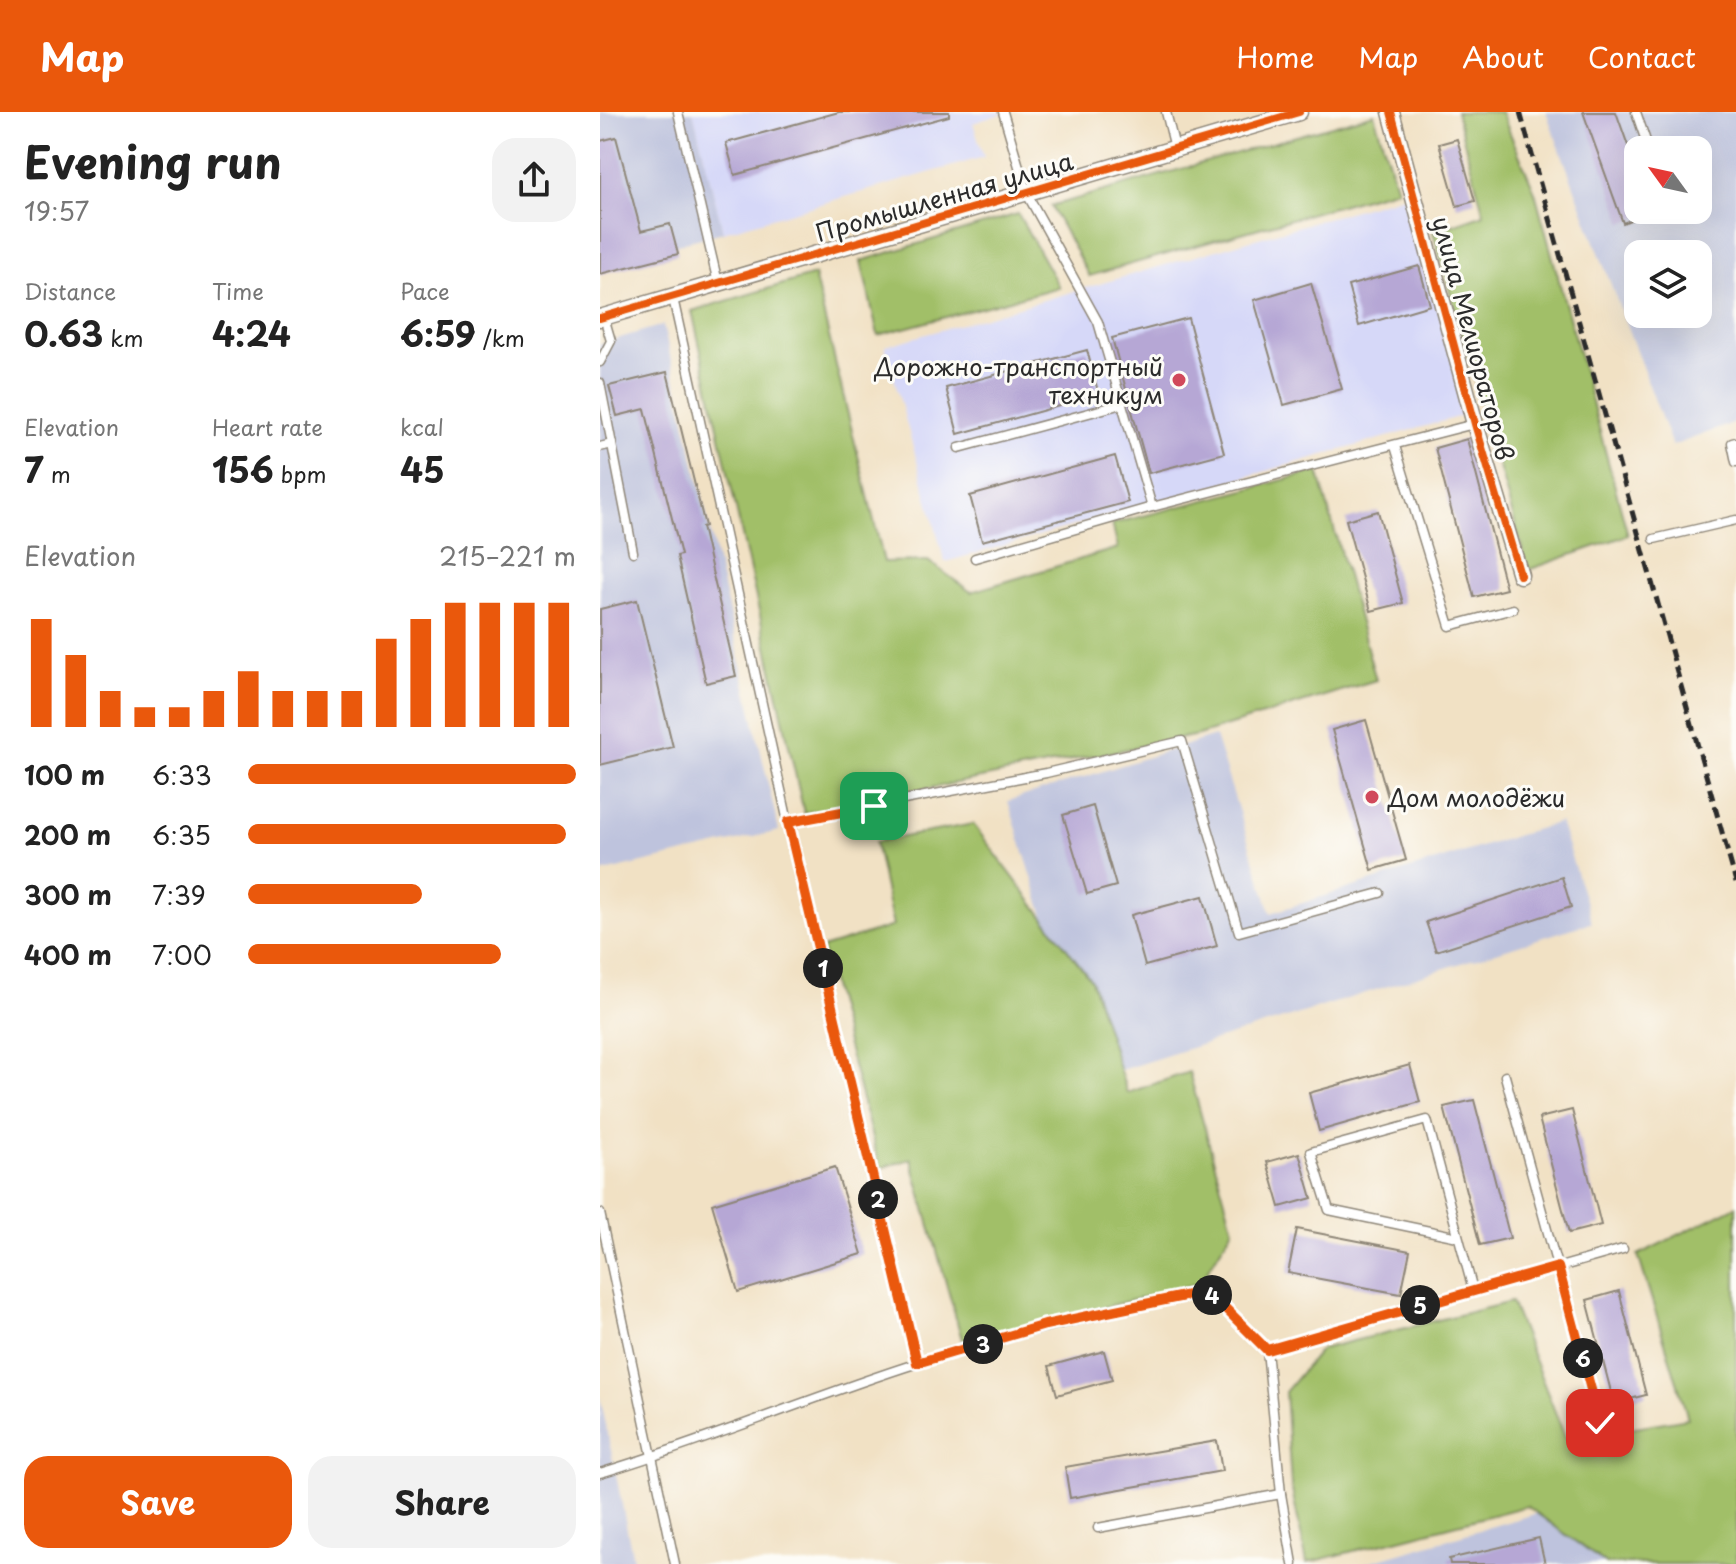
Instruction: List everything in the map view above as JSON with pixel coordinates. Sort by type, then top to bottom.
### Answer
[{"type":"street","name":"Промышленная улица","points":[[602,317],[1027,194],[1296,112]]},
{"type":"street","name":"улица Мелиораторов","points":[[1391,112],[1475,424],[1520,575]]},
{"type":"lane","points":[[678,112],[718,284]]},
{"type":"lane","points":[[1003,112],[1027,194],[1098,322],[1152,507]]},
{"type":"lane","points":[[1166,112],[1175,148]]},
{"type":"lane","points":[[1636,112],[1644,136]]},
{"type":"lane","points":[[673,298],[788,822],[917,1363]]},
{"type":"lane","points":[[600,362],[611,341],[602,317]]},
{"type":"lane","points":[[600,383],[633,552]]},
{"type":"lane","points":[[959,448],[1122,404]]},
{"type":"lane","points":[[975,558],[1152,507],[1475,424]]},
{"type":"lane","points":[[1736,442],[1732,443],[1736,462]]},
{"type":"lane","points":[[600,447],[612,444]]},
{"type":"lane","points":[[1395,446],[1450,626],[1513,609]]},
{"type":"lane","points":[[1654,539],[1736,520]]},
{"type":"lane","points":[[788,822],[1046,773],[1182,741],[1239,932],[1380,893]]},
{"type":"lane","points":[[1505,1076],[1600,1423]]},
{"type":"lane","points":[[1458,1237],[1329,1210],[1311,1152],[1427,1120],[1473,1290]]},
{"type":"lane","points":[[600,1213],[675,1564]]},
{"type":"lane","points":[[1267,1350],[1623,1249]]},
{"type":"lane","points":[[600,1473],[917,1363],[1045,1325],[1208,1291],[1267,1350],[1281,1494],[1293,1564]]},
{"type":"lane","points":[[1098,1528],[1281,1494]]},
{"type":"shaded area","points":[[600,112],[693,112],[723,232],[600,265]]},
{"type":"shaded area","points":[[693,112],[1007,112],[973,123],[984,157],[723,232]]},
{"type":"shaded area","points":[[1546,112],[1736,112],[1736,422],[1672,446],[1627,328],[1712,328],[1712,240],[1624,240],[1624,319]]},
{"type":"shaded area","name":"Дорожно-транспортный техникум","points":[[1414,193],[1472,413],[945,562],[885,346]]},
{"type":"shaded area","points":[[663,325],[779,831],[600,873],[600,344]]},
{"type":"shaded area","points":[[1215,736],[1271,913],[1560,822],[1592,922],[1095,1078],[1008,801]]},
{"type":"shaded area","points":[[600,1396],[634,1564],[600,1564]]},
{"type":"shaded area","points":[[1652,1480],[1673,1564],[1362,1564]]},
{"type":"green space","points":[[1456,112],[1501,112],[1535,192],[1628,535],[1528,570],[1433,232],[1484,214]]},
{"type":"green space","points":[[1374,114],[1397,189],[1089,276],[1051,206]]},
{"type":"green space","points":[[1018,214],[1059,287],[878,335],[861,261]]},
{"type":"green space","points":[[814,275],[884,562],[928,561],[971,592],[1118,548],[1112,524],[1318,471],[1376,680],[1198,735],[804,813],[692,311]]},
{"type":"green space","points":[[973,824],[1091,980],[1127,1093],[1189,1072],[1233,1229],[1200,1283],[963,1343],[911,1159],[880,1168],[822,948],[893,926],[875,842]]},
{"type":"green space","points":[[1736,1206],[1736,1564],[1606,1564],[1527,1506],[1307,1563],[1291,1485],[1285,1392],[1321,1349],[1511,1302],[1566,1439],[1688,1418],[1638,1255]]},
{"type":"building","points":[[839,112],[949,112],[949,116],[735,175],[726,143]]},
{"type":"building","points":[[1583,112],[1616,112],[1625,136],[1623,223]]},
{"type":"building","points":[[616,137],[641,231],[670,224],[678,254],[600,274],[600,141]]},
{"type":"building","points":[[1457,139],[1475,201],[1457,206],[1439,144]]},
{"type":"building","points":[[1419,266],[1430,305],[1359,326],[1348,286]]},
{"type":"building","points":[[1311,283],[1342,389],[1284,405],[1254,300]]},
{"type":"building","points":[[1188,318],[1224,453],[1149,473],[1112,338]]},
{"type":"building","points":[[1087,350],[1099,395],[958,434],[946,388]]},
{"type":"building","points":[[667,372],[705,526],[702,527],[736,676],[706,683],[677,556],[681,555],[645,409],[617,416],[609,386]]},
{"type":"building","points":[[1467,439],[1506,589],[1474,597],[1435,448]]},
{"type":"building","points":[[1115,456],[1128,502],[982,541],[970,496]]},
{"type":"building","points":[[1378,511],[1403,603],[1371,611],[1346,520]]},
{"type":"building","points":[[637,600],[673,747],[600,765],[600,609]]},
{"type":"building","points":[[1366,720],[1406,860],[1372,870],[1332,730]]},
{"type":"building","points":[[1093,806],[1116,886],[1087,894],[1063,815]]},
{"type":"building","points":[[1562,877],[1571,907],[1436,951],[1426,922]]},
{"type":"building","points":[[1203,896],[1217,946],[1145,966],[1131,915]]},
{"type":"building","points":[[1410,1065],[1420,1102],[1319,1131],[1309,1093]]},
{"type":"building","points":[[1474,1100],[1510,1238],[1480,1245],[1444,1107]]},
{"type":"building","points":[[1572,1110],[1601,1225],[1569,1233],[1539,1118]]},
{"type":"building","points":[[1299,1153],[1312,1198],[1280,1207],[1267,1162]]},
{"type":"building","points":[[835,1167],[862,1254],[738,1292],[712,1204]]},
{"type":"building","points":[[1297,1229],[1410,1251],[1401,1294],[1288,1273]]},
{"type":"building","points":[[1619,1291],[1646,1395],[1614,1403],[1587,1300]]},
{"type":"building","points":[[1104,1351],[1112,1380],[1057,1395],[1049,1366]]},
{"type":"building","points":[[1217,1441],[1222,1471],[1070,1498],[1065,1467]]},
{"type":"building","points":[[1539,1538],[1545,1564],[1450,1564],[1449,1559]]},
{"type":"railway","points":[[1520,112],[1736,882]]},
{"type":"cycle path","points":[[600,318],[1299,112]]},
{"type":"cycle path","points":[[1391,112],[1475,424],[1520,575]]},
{"type":"place","name":"Дорожно-транспортный техникум","points":[[1179,380]]},
{"type":"place","name":"Дом молодёжи","points":[[1372,797]]},
{"type":"route","points":[[874,806],[788,822],[917,1363],[1045,1325],[1208,1291],[1267,1350],[1558,1267],[1600,1423]]}]
